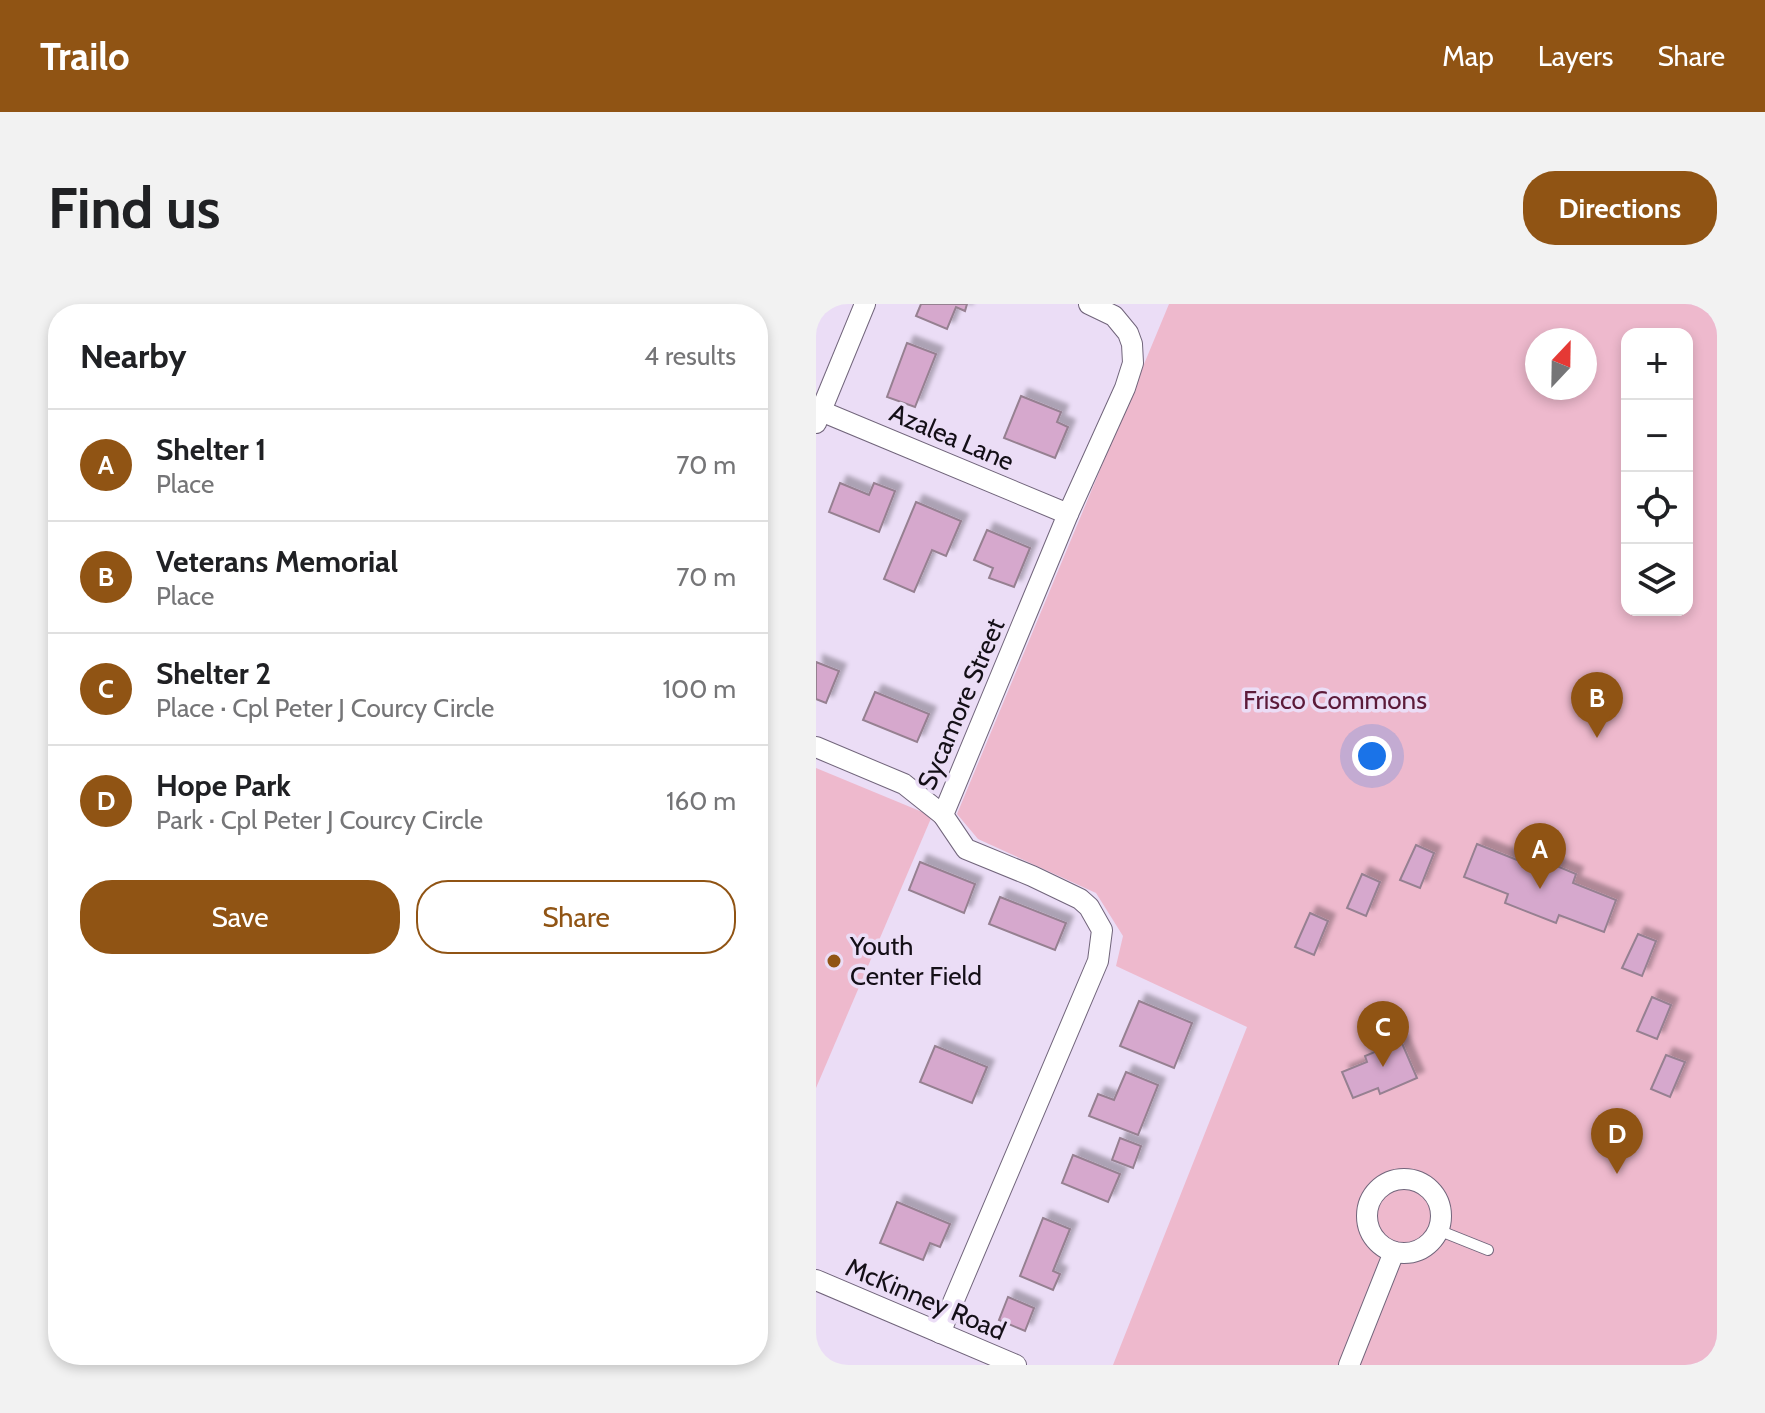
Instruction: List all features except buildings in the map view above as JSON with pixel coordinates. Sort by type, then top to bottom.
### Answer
[{"type":"street","points":[[818,414],[865,304]]},
{"type":"street","name":"Sycamore Street","points":[[940,1333],[1098,961],[1102,930],[1089,907],[1080,899],[1032,876],[966,849],[943,815],[1133,363],[1128,333],[1114,316],[1089,304]]},
{"type":"street","name":"Azalea Lane","points":[[818,414],[1068,514]]},
{"type":"street","points":[[816,747],[904,784],[943,815]]},
{"type":"street","points":[[1399,1178],[1417,1181],[1432,1192],[1440,1209],[1438,1230],[1422,1248],[1413,1252],[1394,1252],[1372,1236],[1366,1218],[1370,1200],[1381,1185],[1390,1181],[1399,1178]]},
{"type":"street","points":[[1349,1365],[1394,1252]]},
{"type":"street","name":"McKinney Road","points":[[816,1280],[1016,1365]]},
{"type":"lane","points":[[1438,1230],[1488,1250]]},
{"type":"green space","name":"Frisco Commons","points":[[1169,304],[1717,304],[1717,1365],[1113,1365],[1247,1027],[1116,966],[1123,936],[1096,893],[978,839],[957,814]]},
{"type":"green space","points":[[816,768],[932,816],[816,1088]]},
{"type":"place","name":"Veterans Memorial","points":[[1597,738]]},
{"type":"place","name":"Shelter 1","points":[[1540,889]]},
{"type":"place","name":"Youth Center Field","points":[[834,961]]},
{"type":"place","name":"Shelter 2","points":[[1383,1067]]},
{"type":"place","name":"Hope Park","points":[[1617,1174]]}]
